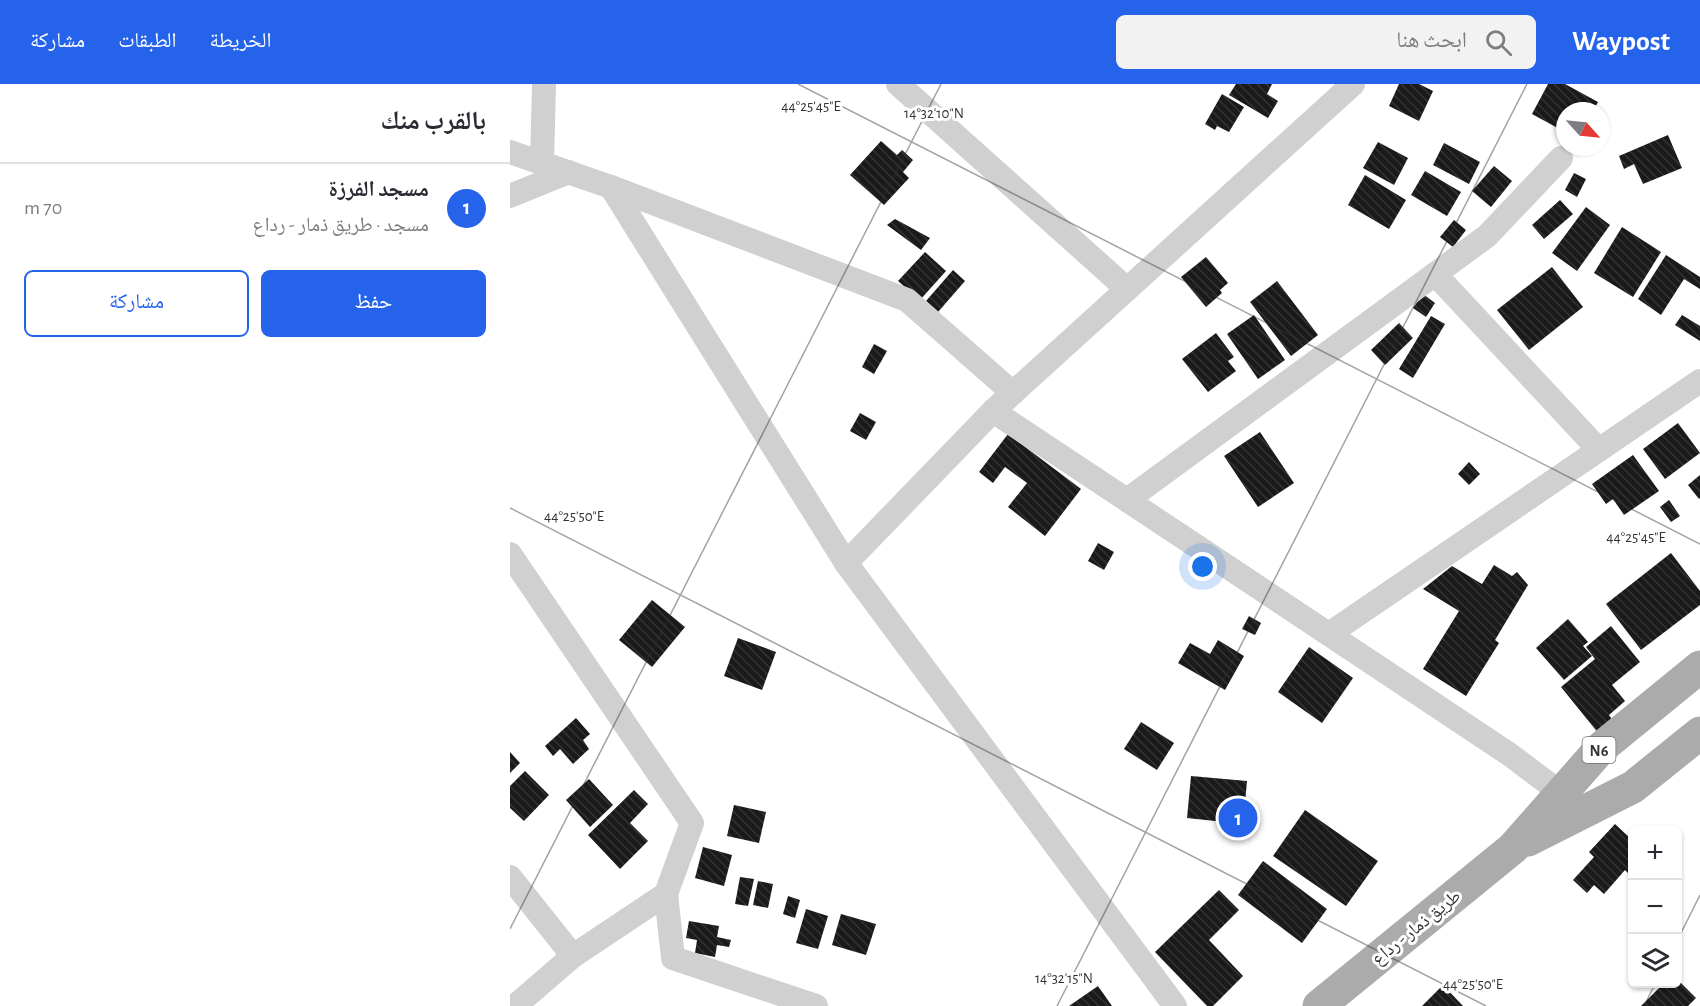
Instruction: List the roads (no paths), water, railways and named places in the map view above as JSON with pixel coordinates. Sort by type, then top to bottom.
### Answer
[{"type":"main road","name":"N6","points":[[1572,803],[1602,747],[1700,667]]},
{"type":"main road","name":"N6","points":[[1572,803],[1633,787],[1700,734]]},
{"type":"main road","name":"طريق ذمار - رداع","points":[[1319,1006],[1572,803]]},
{"type":"street","points":[[542,163],[544,84]]},
{"type":"street","points":[[898,84],[1127,289]]},
{"type":"street","points":[[846,563],[993,411],[1353,84]]},
{"type":"street","points":[[510,152],[611,187],[907,300],[1014,393]]},
{"type":"street","points":[[1127,500],[1487,236],[1561,158]]},
{"type":"street","points":[[510,196],[569,172]]},
{"type":"street","points":[[611,187],[846,563],[1174,1006]]},
{"type":"street","points":[[1435,274],[1599,450]]},
{"type":"street","points":[[1329,634],[1700,381]]},
{"type":"street","points":[[993,411],[1509,754],[1572,803]]},
{"type":"street","points":[[510,554],[692,823],[666,894],[673,958],[816,1006]]},
{"type":"street","points":[[510,877],[573,956]]},
{"type":"street","points":[[514,1006],[573,956],[666,894]]},
{"type":"place","name":"مسجد الفرزة","points":[[1238,818]]}]
